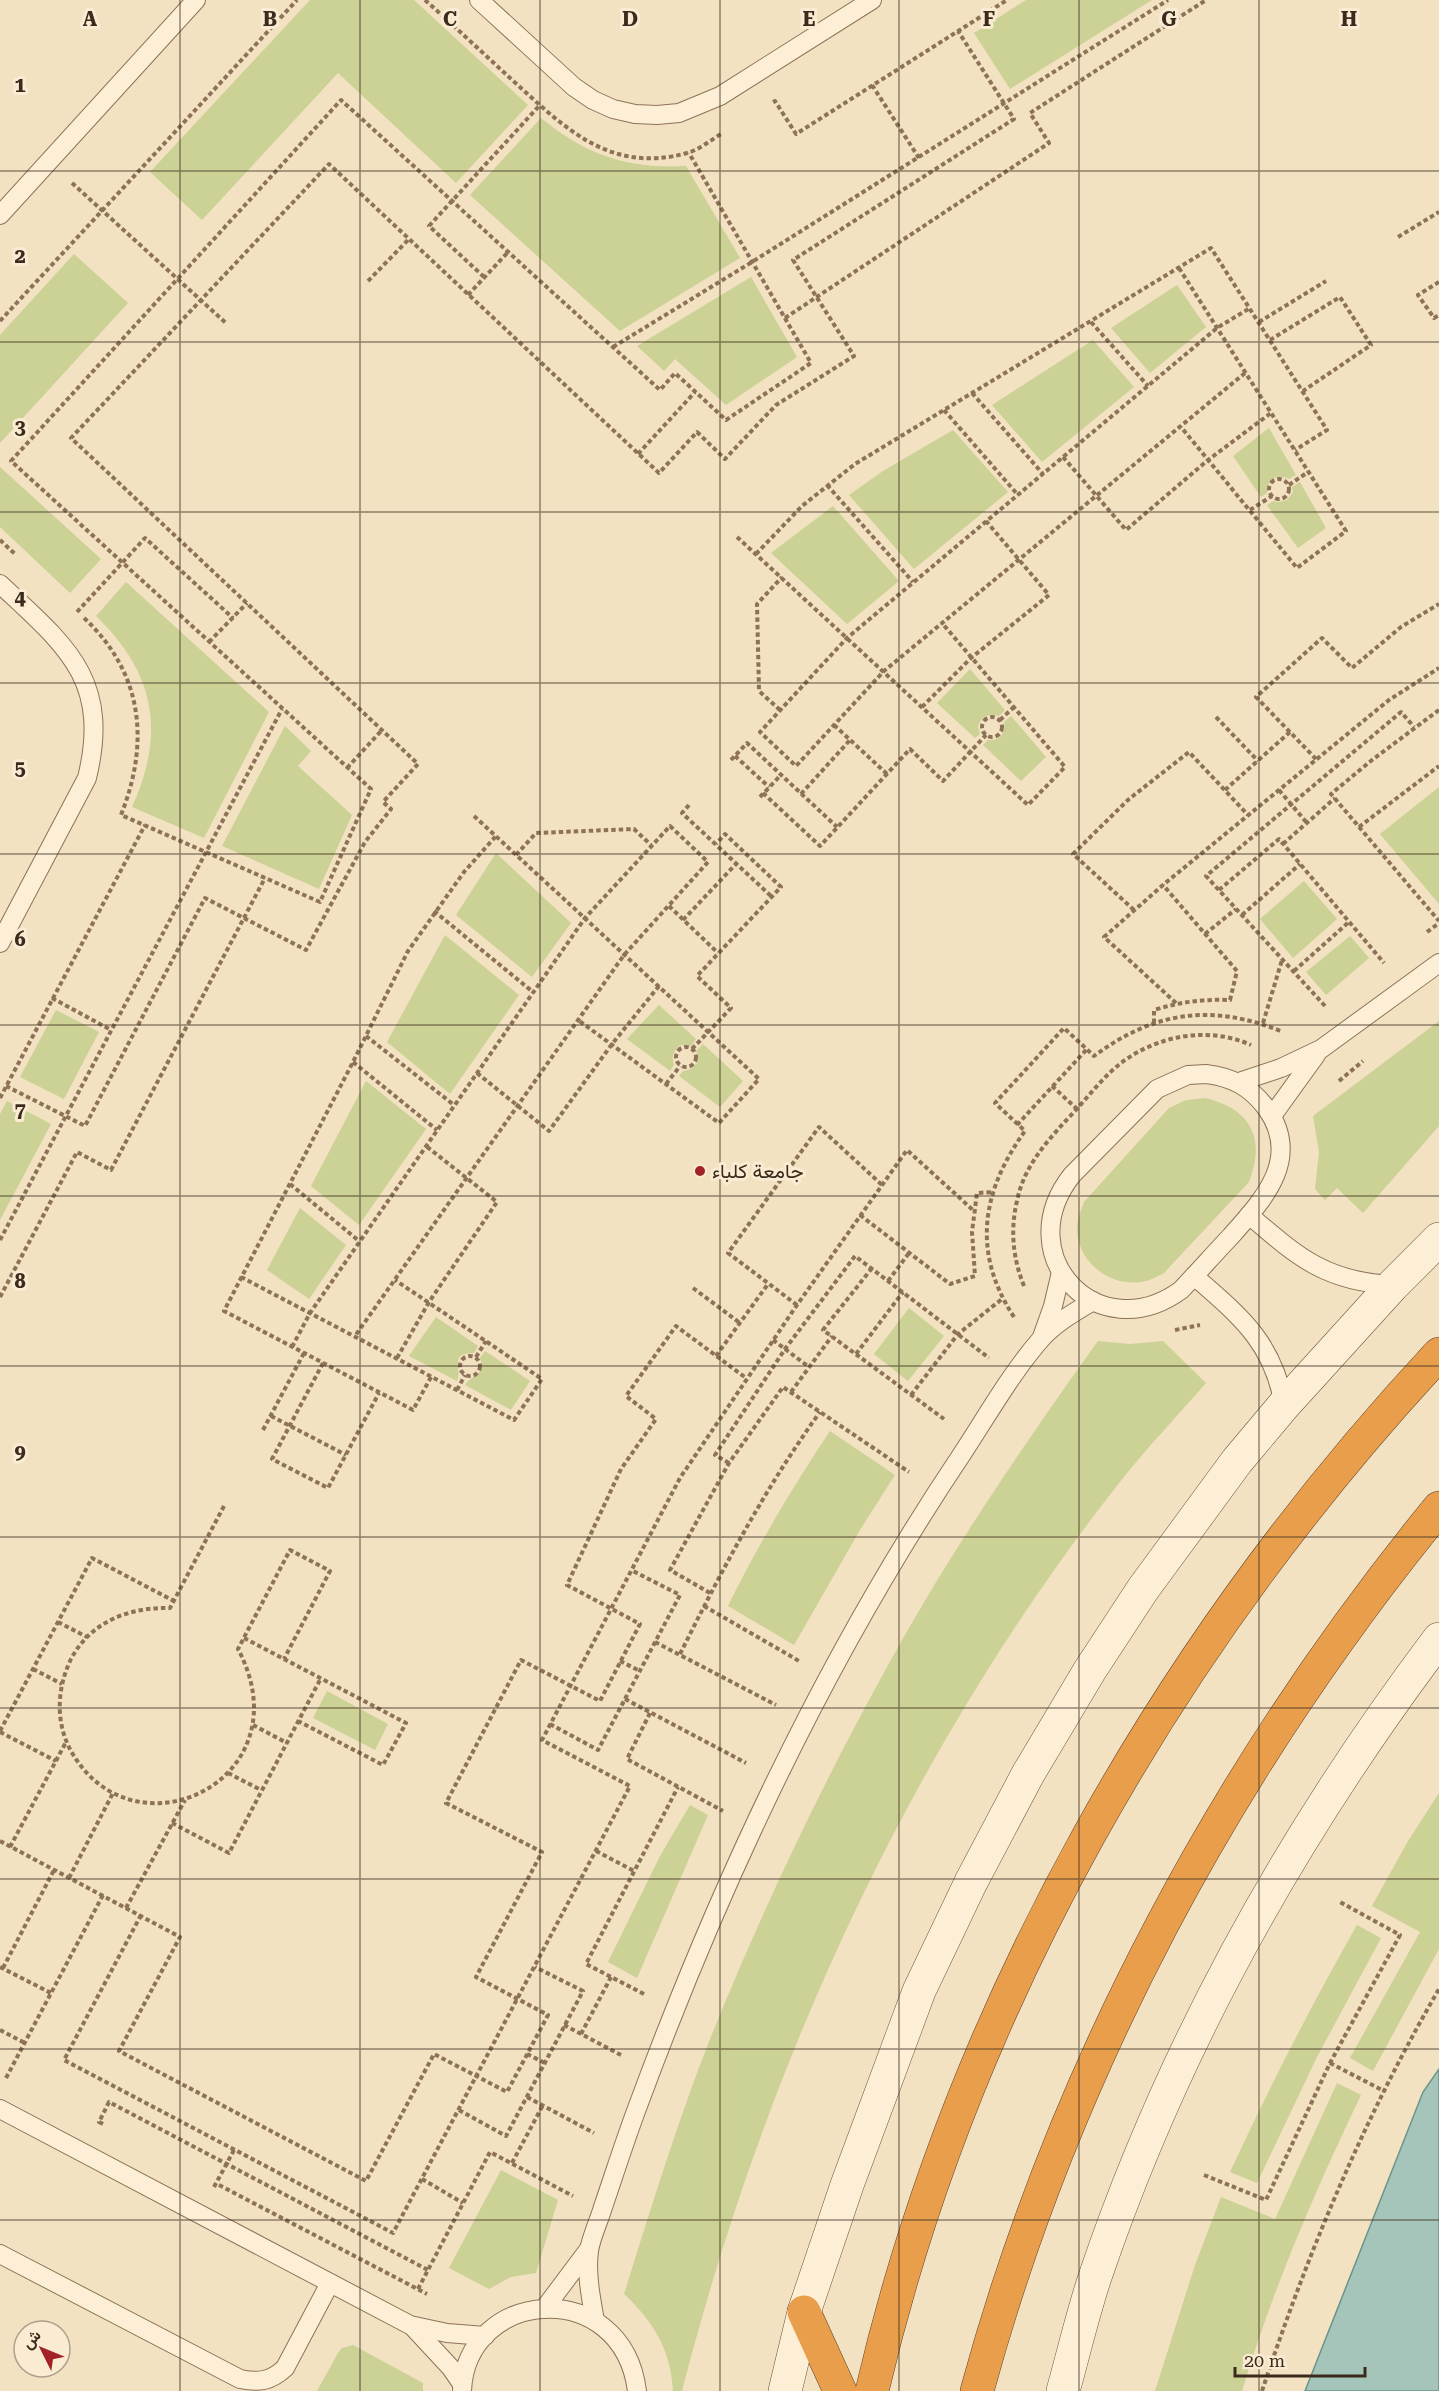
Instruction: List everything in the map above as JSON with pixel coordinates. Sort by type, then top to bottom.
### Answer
[{"type":"highway","points":[[872,2391],[890,2313],[926,2202],[967,2092],[1014,1984],[1066,1879],[1129,1766],[1185,1677],[1251,1580],[1323,1487],[1399,1397],[1439,1354]]},
{"type":"highway","points":[[977,2391],[1022,2247],[1062,2143],[1106,2040],[1154,1940],[1208,1841],[1266,1745],[1328,1653],[1439,1508]]},
{"type":"highway","points":[[804,2312],[840,2391]]},
{"type":"street","points":[[785,2391],[804,2312],[847,2185],[919,1991],[1028,1774],[1090,1670],[1143,1589],[1237,1461],[1284,1405],[1393,1285],[1439,1239]]},
{"type":"street","points":[[1063,2391],[1096,2275],[1129,2184],[1166,2095],[1208,2007],[1263,1902],[1325,1800],[1392,1702],[1439,1640]]},
{"type":"lane","points":[[0,215],[196,0]]},
{"type":"lane","points":[[480,0],[574,87],[593,100],[613,109],[635,114],[657,115],[679,113],[720,96],[872,0]]},
{"type":"lane","points":[[0,584],[52,632],[69,652],[82,674],[91,700],[95,725],[93,752],[87,778],[0,943]]},
{"type":"lane","points":[[1239,1082],[1291,1064],[1321,1049],[1439,963]]},
{"type":"lane","points":[[1272,1116],[1321,1049]]},
{"type":"lane","points":[[1188,1075],[1222,1076],[1239,1082],[1252,1091],[1272,1116],[1280,1147],[1275,1179],[1268,1194],[1181,1290],[1166,1301],[1148,1308],[1120,1309],[1093,1301],[1070,1284],[1053,1256],[1050,1222],[1053,1204],[1061,1188],[1072,1175],[1157,1089],[1188,1075]]},
{"type":"lane","points":[[1249,1215],[1298,1256],[1315,1266],[1353,1280],[1393,1285]]},
{"type":"lane","points":[[595,2321],[590,2285],[590,2249],[627,2134],[716,1906],[767,1796],[882,1582],[946,1478],[1041,1339],[1053,1306],[1061,1272]]},
{"type":"lane","points":[[1194,1276],[1242,1318],[1255,1333],[1274,1367],[1284,1405]]},
{"type":"lane","points":[[1041,1339],[1093,1301]]},
{"type":"lane","points":[[0,2109],[411,2325],[447,2333],[485,2336]]},
{"type":"lane","points":[[544,2308],[590,2249]]},
{"type":"lane","points":[[0,2254],[240,2379],[252,2381],[264,2381],[276,2376],[285,2368],[330,2283]]},
{"type":"lane","points":[[462,2387],[466,2366],[485,2336],[502,2322],[523,2313],[544,2308],[579,2313],[595,2321],[612,2335],[626,2353],[635,2373],[637,2391]]},
{"type":"lane","points":[[411,2325],[451,2368],[462,2387]]},
{"type":"path","points":[[0,321],[297,0]]},
{"type":"path","points":[[613,347],[919,158],[1168,0]]},
{"type":"path","points":[[785,318],[1049,143],[1030,112],[1206,0]]},
{"type":"path","points":[[6,1086],[85,1126],[206,898],[306,950],[365,842],[391,809],[383,802],[418,764],[71,438],[329,164],[659,474],[697,432],[725,459],[776,405],[854,356],[793,260],[1014,119],[958,31]]},
{"type":"path","points":[[873,85],[919,158]]},
{"type":"path","points":[[69,604],[98,631],[115,653],[127,678],[135,705],[139,733],[137,761],[132,788],[121,814],[320,902],[370,789],[11,461],[341,100],[660,390],[675,373],[726,420],[811,363],[689,153]]},
{"type":"path","points":[[484,277],[429,226],[540,105]]},
{"type":"path","points":[[49,161],[227,324]]},
{"type":"path","points":[[1398,237],[1439,212]]},
{"type":"path","points":[[368,281],[408,239]]},
{"type":"path","points":[[756,554],[778,529],[827,485],[855,464],[1211,248],[1328,430],[1295,450]]},
{"type":"path","points":[[468,294],[508,252]]},
{"type":"path","points":[[1179,268],[1346,531],[1297,568],[1181,427]]},
{"type":"path","points":[[1259,322],[1326,281]]},
{"type":"path","points":[[1439,282],[1418,295],[1434,318],[1439,315]]},
{"type":"path","points":[[1270,340],[1340,297],[1371,345],[1303,391]]},
{"type":"path","points":[[1245,373],[884,671],[796,766],[760,732],[847,638],[1217,328],[1250,308]]},
{"type":"path","points":[[1091,322],[1148,386]]},
{"type":"path","points":[[638,454],[695,392]]},
{"type":"path","points":[[972,393],[1042,474]]},
{"type":"path","points":[[944,410],[1018,495]]},
{"type":"path","points":[[1063,457],[1126,530],[1208,460],[1270,413]]},
{"type":"path","points":[[1289,485],[1308,472]]},
{"type":"path","points":[[1275,480],[1283,480],[1289,485],[1290,492],[1285,498],[1279,500],[1272,496],[1269,489],[1275,480]]},
{"type":"path","points":[[827,485],[913,582]]},
{"type":"path","points":[[1250,510],[1272,496]]},
{"type":"path","points":[[922,707],[971,658],[1048,595],[986,521]]},
{"type":"path","points":[[737,537],[1028,805],[1065,767],[942,623]]},
{"type":"path","points":[[77,612],[145,538],[233,618]]},
{"type":"path","points":[[0,540],[17,556]]},
{"type":"path","points":[[780,710],[759,691],[757,604],[782,577]]},
{"type":"path","points":[[209,642],[247,603]]},
{"type":"path","points":[[1316,759],[1256,696],[1322,638],[1352,668],[1401,627],[1439,603]]},
{"type":"path","points":[[1176,1003],[1104,937],[1163,885],[1389,699],[1439,668]]},
{"type":"path","points":[[1000,720],[1014,707]]},
{"type":"path","points":[[0,1240],[282,709]]},
{"type":"path","points":[[1421,936],[1439,922],[1331,794],[1439,710]]},
{"type":"path","points":[[1336,1083],[1370,1056],[1206,876],[1401,712],[1414,728]]},
{"type":"path","points":[[986,735],[982,726],[987,719],[991,717],[1000,720]]},
{"type":"path","points":[[1216,717],[1258,761]]},
{"type":"path","points":[[986,735],[994,737],[1001,733],[1000,720]]},
{"type":"path","points":[[834,725],[887,774]]},
{"type":"path","points":[[347,768],[382,730]]},
{"type":"path","points":[[1225,790],[1290,732]]},
{"type":"path","points":[[781,775],[762,795],[820,846],[910,749],[943,781],[986,735]]},
{"type":"path","points":[[801,794],[850,740]]},
{"type":"path","points":[[731,760],[747,743],[837,827]]},
{"type":"path","points":[[1134,910],[1073,854],[1129,798],[1190,752],[1248,815]]},
{"type":"path","points":[[735,756],[769,787]]},
{"type":"path","points":[[1359,827],[1439,766]]},
{"type":"path","points":[[1279,790],[1307,823]]},
{"type":"path","points":[[1283,843],[1335,798]]},
{"type":"path","points":[[689,805],[682,813],[772,897]]},
{"type":"path","points":[[474,816],[759,1079],[719,1123],[578,1020]]},
{"type":"path","points":[[0,1098],[145,825]]},
{"type":"path","points":[[292,1347],[310,1313],[585,918],[670,826],[708,862],[624,955],[355,1336]]},
{"type":"path","points":[[516,855],[536,833],[634,829],[651,845]]},
{"type":"path","points":[[692,1049],[731,1008],[697,976],[782,887],[726,834],[716,844]]},
{"type":"path","points":[[431,1377],[413,1410],[224,1311],[408,951],[434,911],[496,836]]},
{"type":"path","points":[[1219,890],[1279,839],[1384,963]]},
{"type":"path","points":[[683,920],[736,863]]},
{"type":"path","points":[[1242,915],[1300,864]]},
{"type":"path","points":[[0,1297],[77,1152],[111,1170],[265,878]]},
{"type":"path","points":[[1154,1023],[1154,1010],[1176,1003],[1194,1000],[1230,1000],[1237,971],[1163,885]]},
{"type":"path","points":[[669,906],[719,953]]},
{"type":"path","points":[[1205,934],[1236,909]]},
{"type":"path","points":[[434,911],[533,992]]},
{"type":"path","points":[[1294,971],[1349,922]]},
{"type":"path","points":[[1376,969],[1393,956]]},
{"type":"path","points":[[1263,1023],[1282,960]]},
{"type":"path","points":[[477,1073],[549,1131],[612,1044],[659,986]]},
{"type":"path","points":[[52,998],[111,1030]]},
{"type":"path","points":[[1317,1014],[1335,1000]]},
{"type":"path","points":[[1021,1308],[1014,1317],[994,1283],[987,1237],[993,1192],[1000,1170],[1025,1131],[994,1103],[1064,1028],[1094,1056],[1132,1031],[1176,1017],[1199,1014],[1222,1015],[1263,1023],[1290,1034]]},
{"type":"path","points":[[1025,1290],[1014,1250],[1013,1224],[1017,1199],[1026,1175],[1038,1153],[1120,1064],[1143,1049],[1167,1039],[1193,1035],[1218,1036],[1244,1041],[1260,1048]]},
{"type":"path","points":[[366,1036],[454,1106]]},
{"type":"path","points":[[680,1066],[675,1058],[679,1049],[683,1047],[692,1049]]},
{"type":"path","points":[[680,1066],[688,1067],[695,1062],[696,1058],[692,1049]]},
{"type":"path","points":[[1017,1125],[1087,1049]]},
{"type":"path","points":[[353,1062],[437,1130]]},
{"type":"path","points":[[666,1084],[680,1066]]},
{"type":"path","points":[[1052,1086],[1077,1109]]},
{"type":"path","points":[[796,1305],[728,1253],[819,1127],[882,1185]]},
{"type":"path","points":[[397,1358],[429,1302],[497,1202],[426,1146]]},
{"type":"path","points":[[141,1915],[64,2060],[393,2234],[630,1786],[542,1740],[680,1478],[796,1305],[907,1150],[974,1211]]},
{"type":"path","points":[[290,1184],[360,1241]]},
{"type":"path","points":[[860,1215],[950,1284],[975,1276],[972,1254],[977,1193],[993,1192]]},
{"type":"path","points":[[888,1281],[909,1253]]},
{"type":"path","points":[[872,1268],[824,1330],[944,1419]]},
{"type":"path","points":[[241,1277],[514,1420],[542,1379],[395,1280]]},
{"type":"path","points":[[716,1356],[768,1284]]},
{"type":"path","points":[[693,1288],[740,1323]]},
{"type":"path","points":[[856,1354],[903,1292]]},
{"type":"path","points":[[911,1395],[958,1334],[1002,1299]]},
{"type":"path","points":[[0,1841],[180,1937],[119,2051],[366,2181],[434,2054],[507,2092],[548,2015],[476,1977],[542,1852],[446,1803],[522,1660],[600,1701],[640,1624],[567,1585],[621,1469],[656,1419],[626,1396],[676,1326],[746,1378]]},
{"type":"path","points":[[791,1392],[832,1336]]},
{"type":"path","points":[[773,1340],[809,1367]]},
{"type":"path","points":[[476,1357],[486,1341]]},
{"type":"path","points":[[263,1430],[304,1353]]},
{"type":"path","points":[[465,1375],[460,1362],[466,1356],[476,1357]]},
{"type":"path","points":[[981,1365],[987,1356]]},
{"type":"path","points":[[465,1375],[474,1375],[480,1369],[476,1357]]},
{"type":"path","points":[[323,1363],[272,1459],[328,1488],[379,1393]]},
{"type":"path","points":[[457,1390],[465,1375]]},
{"type":"path","points":[[710,1593],[670,1570],[708,1498],[755,1425],[783,1387],[909,1472]]},
{"type":"path","points":[[938,1428],[950,1410]]},
{"type":"path","points":[[680,1654],[710,1593],[761,1500],[789,1455],[820,1412]]},
{"type":"path","points":[[271,1416],[346,1455]]},
{"type":"path","points":[[268,1450],[276,1454]]},
{"type":"path","points":[[904,1481],[915,1463]]},
{"type":"path","points":[[224,1506],[170,1608],[147,1608],[125,1612],[104,1623],[75,1651],[62,1684],[59,1704],[66,1742],[78,1762],[94,1780],[113,1793],[136,1801],[160,1803],[185,1799],[201,1793],[228,1773],[240,1759],[253,1725],[254,1685],[248,1666],[238,1649],[290,1550],[330,1571],[284,1659]]},
{"type":"path","points":[[56,1761],[0,1731],[92,1558],[174,1601]]},
{"type":"path","points":[[550,1724],[598,1750],[680,1595],[631,1569]]},
{"type":"path","points":[[704,1606],[799,1661]]},
{"type":"path","points":[[58,1622],[87,1637]]},
{"type":"path","points":[[244,1638],[406,1723],[383,1765],[298,1721]]},
{"type":"path","points":[[655,1641],[776,1705]]},
{"type":"path","points":[[795,1670],[804,1652]]},
{"type":"path","points":[[620,1661],[640,1671]]},
{"type":"path","points":[[33,1669],[62,1684]]},
{"type":"path","points":[[172,1823],[229,1853],[321,1678]]},
{"type":"path","points":[[771,1715],[780,1696]]},
{"type":"path","points":[[624,1699],[746,1764]]},
{"type":"path","points":[[650,1713],[627,1759],[723,1811]]},
{"type":"path","points":[[253,1725],[287,1743]]},
{"type":"path","points":[[10,1847],[66,1742]]},
{"type":"path","points":[[741,1773],[751,1754]]},
{"type":"path","points":[[228,1773],[261,1790]]},
{"type":"path","points":[[644,1994],[586,1964],[678,1787]]},
{"type":"path","points":[[69,1878],[113,1793]]},
{"type":"path","points":[[126,1908],[185,1799]]},
{"type":"path","points":[[719,1821],[728,1801]]},
{"type":"path","points":[[596,1851],[634,1872]]},
{"type":"path","points":[[51,1993],[1,1967],[54,1870]]},
{"type":"path","points":[[5,2079],[103,1895]]},
{"type":"path","points":[[1204,2175],[1266,2200],[1330,2063],[1400,1935],[1340,1902]]},
{"type":"path","points":[[459,2110],[506,2136],[583,1991],[535,1966]]},
{"type":"path","points":[[581,2034],[611,1977]]},
{"type":"path","points":[[640,2004],[648,1984]]},
{"type":"path","points":[[1262,2391],[1326,2216],[1384,2091],[1439,1989]]},
{"type":"path","points":[[564,2025],[621,2055]]},
{"type":"path","points":[[0,2030],[24,2043]]},
{"type":"path","points":[[617,2066],[625,2045]]},
{"type":"path","points":[[527,2054],[544,2063]]},
{"type":"path","points":[[1330,2063],[1384,2091]]},
{"type":"path","points":[[527,2097],[594,2133]]},
{"type":"path","points":[[109,2127],[99,2122],[109,2102],[428,2270]]},
{"type":"path","points":[[512,2163],[543,2105]]},
{"type":"path","points":[[590,2143],[598,2122]]},
{"type":"path","points":[[200,2215],[234,2150]]},
{"type":"path","points":[[418,2289],[490,2152],[573,2196]]},
{"type":"path","points":[[206,2178],[429,2295]]},
{"type":"path","points":[[422,2179],[463,2203]]},
{"type":"path","points":[[570,2206],[577,2185]]},
{"type":"green space","points":[[310,0],[414,0],[528,105],[456,183],[338,73],[202,220],[150,172]]},
{"type":"green space","points":[[1026,0],[1152,0],[1010,89],[974,33]]},
{"type":"green space","points":[[541,118],[574,142],[608,157],[645,165],[686,166],[740,258],[620,331],[470,195]]},
{"type":"green space","points":[[74,254],[128,303],[0,443],[0,335]]},
{"type":"green space","points":[[751,277],[797,357],[726,405],[675,359],[664,371],[637,346]]},
{"type":"green space","points":[[1177,285],[1206,327],[1150,373],[1111,328]]},
{"type":"green space","points":[[1093,340],[1134,387],[1042,462],[992,405]]},
{"type":"green space","points":[[1269,428],[1296,475],[1289,479],[1277,477],[1273,479],[1268,484],[1267,493],[1261,497],[1233,456]]},
{"type":"green space","points":[[953,430],[1008,492],[914,569],[849,495],[883,471]]},
{"type":"green space","points":[[0,467],[101,559],[70,593],[0,527]]},
{"type":"green space","points":[[1300,482],[1326,528],[1298,548],[1267,505],[1273,501],[1287,500],[1293,492],[1292,487]]},
{"type":"green space","points":[[833,506],[899,581],[847,624],[771,553]]},
{"type":"green space","points":[[126,582],[269,712],[204,838],[132,807],[143,780],[149,754],[151,729],[149,705],[142,682],[131,659],[116,637],[96,616]]},
{"type":"green space","points":[[970,669],[1005,710],[999,716],[988,715],[983,718],[978,727],[980,734],[975,738],[937,703]]},
{"type":"green space","points":[[1011,716],[1046,757],[1021,781],[983,745],[988,740],[1001,736],[1004,722]]},
{"type":"green space","points":[[285,726],[311,751],[298,766],[352,815],[319,889],[222,846]]},
{"type":"green space","points":[[1439,787],[1439,904],[1380,834]]},
{"type":"green space","points":[[496,853],[571,923],[532,977],[456,915]]},
{"type":"green space","points":[[1304,881],[1337,919],[1293,958],[1260,919]]},
{"type":"green space","points":[[445,935],[519,995],[450,1094],[387,1042]]},
{"type":"green space","points":[[1350,936],[1369,958],[1326,995],[1306,972]]},
{"type":"green space","points":[[659,1005],[696,1039],[691,1046],[680,1045],[673,1054],[674,1065],[670,1071],[627,1039]]},
{"type":"green space","points":[[56,1010],[99,1032],[64,1099],[20,1077]]},
{"type":"green space","points":[[1439,1021],[1439,1126],[1363,1213],[1337,1188],[1325,1200],[1315,1189],[1319,1152],[1313,1116]]},
{"type":"green space","points":[[703,1044],[743,1081],[720,1107],[679,1076],[683,1071],[696,1065],[698,1059],[696,1051]]},
{"type":"green space","points":[[366,1081],[426,1129],[359,1225],[311,1186]]},
{"type":"green space","points":[[1205,1098],[1234,1110],[1251,1128],[1256,1152],[1249,1182],[1163,1274],[1132,1283],[1106,1276],[1087,1258],[1080,1247],[1077,1234],[1078,1220],[1084,1202],[1169,1108],[1186,1100]]},
{"type":"green space","points":[[7,1101],[51,1124],[0,1220],[0,1114]]},
{"type":"green space","points":[[300,1208],[346,1245],[309,1299],[267,1270]]},
{"type":"green space","points":[[909,1308],[944,1336],[908,1381],[874,1354]]},
{"type":"green space","points":[[436,1317],[478,1346],[474,1353],[459,1358],[457,1381],[409,1356]]},
{"type":"green space","points":[[1098,1341],[1130,1344],[1163,1341],[1206,1383],[1119,1483],[1044,1585],[974,1691],[911,1801],[854,1914],[802,2030],[756,2149],[716,2269],[682,2391],[673,2391],[669,2362],[659,2337],[644,2315],[624,2294],[675,2134],[710,2039],[769,1902],[856,1724],[930,1592],[957,1549],[1040,1423]]},
{"type":"green space","points":[[485,1351],[530,1381],[511,1410],[465,1385],[482,1368],[480,1358]]},
{"type":"green space","points":[[830,1431],[895,1475],[860,1530],[794,1645],[728,1606],[776,1517]]},
{"type":"green space","points":[[327,1691],[388,1724],[375,1750],[313,1718]]},
{"type":"green space","points":[[1439,1793],[1439,1949],[1373,2071],[1350,2058],[1420,1932],[1372,1906],[1408,1841]]},
{"type":"green space","points":[[690,1805],[708,1815],[637,1978],[608,1962],[660,1856]]},
{"type":"green space","points":[[1357,1925],[1381,1938],[1316,2059],[1257,2183],[1230,2172],[1291,2047]]},
{"type":"green space","points":[[1337,2083],[1361,2095],[1296,2240],[1267,2315],[1242,2391],[1155,2391],[1195,2265],[1221,2197],[1275,2219]]},
{"type":"green space","points":[[501,2170],[558,2200],[536,2273],[511,2277],[489,2289],[449,2268]]},
{"type":"green space","points":[[353,2345],[423,2383],[423,2391],[317,2391],[338,2353],[342,2348]]},
{"type":"water","points":[[1439,2069],[1439,2391],[1305,2391],[1423,2092]]},
{"type":"place","name":"جامعة كلباء","points":[[700,1171]]}]
